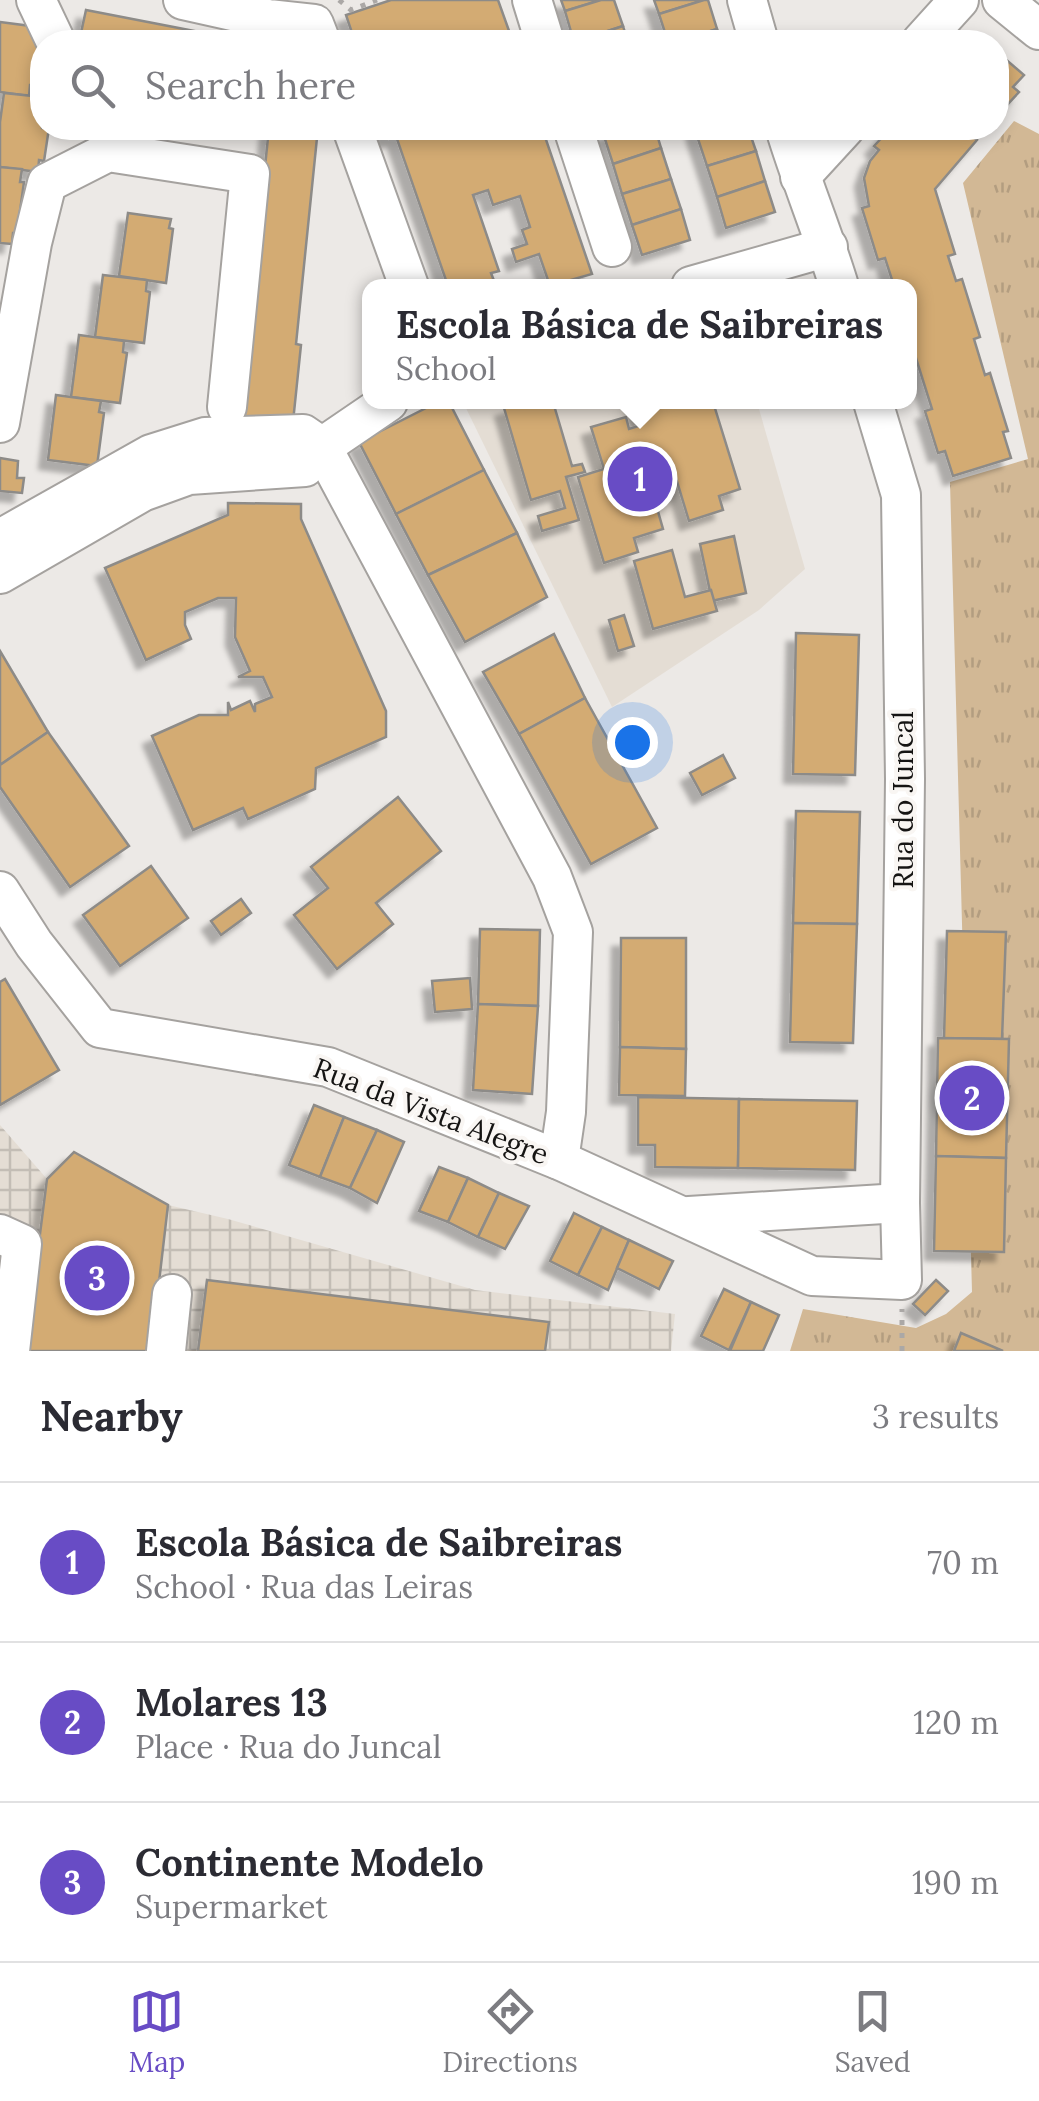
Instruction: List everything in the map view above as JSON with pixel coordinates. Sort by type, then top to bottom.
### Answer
[{"type":"street","points":[[36,0],[50,30]]},
{"type":"street","points":[[183,0],[268,19],[327,17]]},
{"type":"street","points":[[532,0],[542,30]]},
{"type":"street","points":[[747,0],[756,30]]},
{"type":"street","points":[[932,30],[958,0]]},
{"type":"street","points":[[1002,0],[1039,30]]},
{"type":"street","points":[[0,423],[46,183],[102,140],[250,174],[227,407]]},
{"type":"street","points":[[356,140],[406,279]]},
{"type":"street","points":[[577,140],[612,247]]},
{"type":"street","points":[[789,140],[837,279]]},
{"type":"street","points":[[800,178],[834,140]]},
{"type":"street","points":[[715,279],[828,248]]},
{"type":"street","points":[[0,539],[151,454],[185,460],[306,467],[322,447],[378,409]]},
{"type":"street","name":"Rua do Juncal","points":[[876,409],[901,495],[902,1280]]},
{"type":"street","points":[[322,447],[552,877],[573,932],[566,1112],[559,1160]]},
{"type":"street","points":[[0,574],[142,492],[185,460]]},
{"type":"street","name":"Rua da Vista Alegre","points":[[0,891],[34,944],[100,1028],[328,1067],[559,1160],[812,1276],[902,1280]]},
{"type":"street","points":[[682,1216],[900,1203]]},
{"type":"street","points":[[0,1234],[22,1244],[10,1351]]},
{"type":"street","points":[[166,1351],[172,1294]]},
{"type":"path","points":[[327,17],[377,0]]},
{"type":"path","points":[[902,1280],[902,1351]]},
{"type":"shaded area","points":[[466,409],[759,409],[805,569],[759,610],[612,707]]},
{"type":"shaded area","points":[[0,1125],[47,1179],[25,1351],[0,1351]]},
{"type":"shaded area","points":[[168,1205],[475,1290],[675,1314],[671,1351],[151,1351]]},
{"type":"green space","points":[[1014,121],[1039,134],[1039,1351],[790,1351],[803,1309],[916,1328],[946,1314],[972,1292],[950,482],[1028,459],[963,183],[998,140],[1009,140],[1009,127]]},
{"type":"building","points":[[391,0],[498,0],[509,30],[351,30],[346,15]]},
{"type":"building","points":[[561,0],[601,0],[565,11]]},
{"type":"building","points":[[614,0],[623,26],[611,30],[571,30],[565,11]]},
{"type":"building","points":[[654,0],[704,0],[659,14]]},
{"type":"building","points":[[708,0],[717,29],[664,30],[659,14]]},
{"type":"building","points":[[86,10],[189,30],[82,30]]},
{"type":"building","points":[[0,22],[38,27],[39,30],[30,30],[29,96],[0,92]]},
{"type":"building","points":[[1009,62],[1024,75],[1013,87],[1019,92],[1009,103]]},
{"type":"building","points":[[4,93],[30,96],[30,140],[47,140],[38,172],[0,167]]},
{"type":"building","points":[[268,140],[317,140],[296,344],[301,345],[293,422],[235,417]]},
{"type":"building","points":[[397,140],[546,140],[592,274],[574,279],[548,279],[539,254],[516,262],[512,249],[527,244],[522,230],[530,227],[520,196],[493,205],[488,190],[473,195],[499,271],[491,273],[493,279],[446,279]]},
{"type":"building","points":[[605,140],[659,140],[661,148],[613,164]]},
{"type":"building","points":[[698,140],[752,140],[756,151],[707,166]]},
{"type":"building","points":[[880,140],[977,140],[935,189],[955,254],[948,256],[956,281],[962,279],[980,337],[974,339],[985,375],[990,373],[1008,431],[1003,432],[1011,458],[953,476],[945,451],[938,453],[925,411],[932,409],[917,361],[917,279],[892,279],[885,258],[878,260],[862,208],[869,206],[864,178],[879,150],[874,146]]},
{"type":"building","points":[[661,148],[671,179],[622,194],[613,164]]},
{"type":"building","points":[[756,151],[765,181],[717,197],[707,166]]},
{"type":"building","points":[[0,167],[22,169],[20,182],[24,182],[12,244],[0,243]]},
{"type":"building","points":[[671,179],[681,209],[632,225],[622,194]]},
{"type":"building","points":[[765,181],[775,212],[726,228],[717,197]]},
{"type":"building","points":[[681,209],[690,240],[642,255],[632,225]]},
{"type":"building","points":[[128,213],[171,219],[166,283],[119,276]]},
{"type":"building","points":[[103,275],[147,280],[146,291],[150,292],[144,343],[95,337]]},
{"type":"building","points":[[79,335],[124,341],[123,352],[127,353],[120,403],[71,397]]},
{"type":"building","points":[[56,395],[101,401],[99,412],[104,413],[97,466],[48,460]]},
{"type":"building","points":[[424,409],[453,409],[484,470],[396,514],[359,442]]},
{"type":"building","points":[[504,409],[555,409],[572,466],[582,464],[585,472],[566,477],[579,520],[542,531],[538,516],[565,508],[560,491],[531,500]]},
{"type":"building","points":[[637,409],[715,409],[740,489],[719,496],[723,510],[689,521],[672,465],[647,473],[663,529],[634,538],[638,552],[604,563],[578,477],[604,469],[591,427],[626,417],[629,429],[642,425]]},
{"type":"building","points":[[0,458],[18,461],[17,478],[24,478],[22,493],[0,491]]},
{"type":"building","points":[[484,470],[517,533],[428,575],[396,514]]},
{"type":"building","points":[[228,503],[301,504],[301,519],[386,711],[386,737],[316,768],[315,789],[248,819],[243,808],[193,830],[152,736],[199,715],[228,715],[228,702],[231,710],[250,701],[255,712],[255,704],[272,697],[263,677],[238,677],[250,671],[235,637],[236,598],[218,598],[185,612],[191,639],[146,660],[105,568],[228,515]]},
{"type":"building","points":[[517,533],[547,597],[465,642],[428,575]]},
{"type":"building","points":[[734,536],[746,593],[712,601],[700,544]]},
{"type":"building","points":[[672,550],[685,597],[711,590],[717,611],[653,629],[634,561]]},
{"type":"building","points":[[624,615],[634,646],[618,651],[609,620]]},
{"type":"building","points":[[796,633],[859,635],[855,775],[793,774]]},
{"type":"building","points":[[554,634],[585,698],[519,734],[483,672]]},
{"type":"building","points":[[0,651],[48,732],[0,765]]},
{"type":"building","points":[[585,698],[657,828],[591,864],[519,734]]},
{"type":"building","points":[[48,732],[129,846],[70,887],[0,787],[0,765]]},
{"type":"building","points":[[723,755],[735,778],[702,795],[690,773]]},
{"type":"building","points":[[398,797],[441,851],[376,903],[393,924],[337,969],[294,915],[328,888],[311,867]]},
{"type":"building","points":[[796,811],[860,812],[857,924],[793,923]]},
{"type":"building","points":[[151,866],[188,918],[120,966],[83,915]]},
{"type":"building","points":[[241,899],[251,913],[221,935],[211,921]]},
{"type":"building","points":[[793,923],[857,924],[853,1043],[790,1042]]},
{"type":"building","points":[[480,929],[540,930],[538,1006],[478,1004]]},
{"type":"building","points":[[947,931],[1006,932],[1002,1039],[944,1038]]},
{"type":"building","points":[[621,938],[686,938],[686,1049],[620,1047]]},
{"type":"building","points":[[470,978],[472,1009],[435,1012],[432,981]]},
{"type":"building","points":[[5,979],[59,1070],[0,1105],[0,982]]},
{"type":"building","points":[[478,1004],[538,1006],[532,1094],[473,1090]]},
{"type":"building","points":[[938,1038],[1009,1039],[1006,1158],[936,1156]]},
{"type":"building","points":[[620,1047],[686,1049],[685,1096],[619,1095]]},
{"type":"building","points":[[638,1097],[739,1099],[738,1168],[655,1167],[655,1145],[638,1145]]},
{"type":"building","points":[[739,1099],[857,1101],[855,1170],[738,1168]]},
{"type":"building","points":[[314,1105],[344,1117],[320,1177],[289,1165]]},
{"type":"building","points":[[344,1117],[377,1130],[350,1188],[320,1177]]},
{"type":"building","points":[[377,1130],[404,1142],[377,1203],[350,1188]]},
{"type":"building","points":[[74,1152],[168,1205],[151,1351],[25,1351],[47,1179]]},
{"type":"building","points":[[936,1156],[1006,1158],[1004,1252],[934,1251]]},
{"type":"building","points":[[439,1167],[468,1178],[448,1222],[419,1211]]},
{"type":"building","points":[[468,1178],[499,1193],[478,1237],[448,1222]]},
{"type":"building","points":[[499,1193],[529,1206],[505,1249],[478,1237]]},
{"type":"building","points":[[574,1213],[602,1227],[578,1275],[550,1261]]},
{"type":"building","points":[[602,1227],[629,1240],[608,1290],[578,1275]]},
{"type":"building","points":[[629,1240],[673,1261],[659,1289],[617,1268]]},
{"type":"building","points":[[207,1280],[549,1322],[545,1351],[198,1351]]},
{"type":"building","points":[[936,1280],[948,1291],[925,1315],[913,1304]]},
{"type":"building","points":[[724,1289],[751,1302],[729,1350],[701,1336]]},
{"type":"building","points":[[751,1302],[779,1315],[763,1351],[730,1351]]},
{"type":"building","points":[[961,1333],[1003,1351],[954,1351]]},
{"type":"place","name":"Escola Básica de Saibreiras","points":[[640,479]]},
{"type":"place","name":"Molares 13","points":[[972,1098]]},
{"type":"place","name":"Continente Modelo","points":[[97,1278]]}]
